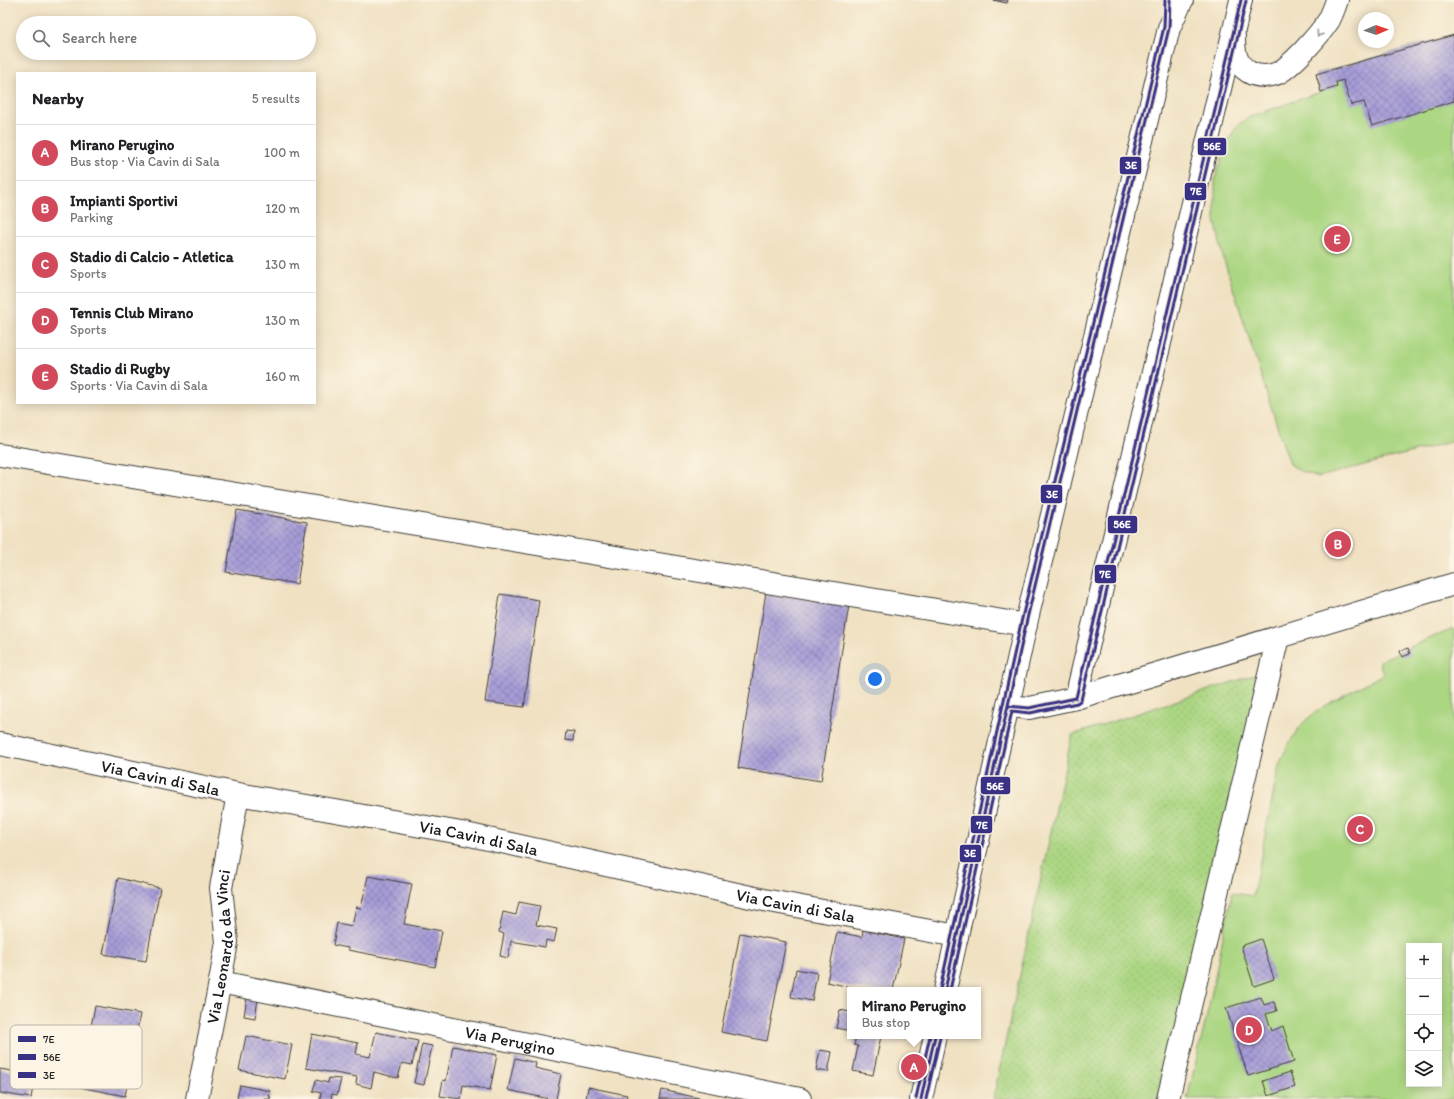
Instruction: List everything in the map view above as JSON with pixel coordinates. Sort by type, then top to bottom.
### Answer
[{"type":"street","points":[[946,987],[1026,625],[1169,28],[1170,0]]},
{"type":"street","points":[[1169,28],[1182,0]]},
{"type":"street","points":[[1076,698],[1241,0]]},
{"type":"street","points":[[1234,28],[1234,50],[1240,65],[1254,75],[1271,75],[1286,67],[1314,41],[1329,19],[1337,0]]},
{"type":"street","points":[[0,455],[1026,625]]},
{"type":"street","points":[[1008,706],[1029,708],[1076,698],[1454,584]]},
{"type":"street","points":[[1168,1099],[1278,637]]},
{"type":"street","name":"Via Cavin di Sala","points":[[0,744],[238,794],[461,834],[764,900],[957,936]]},
{"type":"street","name":"Via Leonardo da Vinci","points":[[197,1099],[227,942],[221,888],[238,794]]},
{"type":"street","name":"Via Perugino","points":[[220,982],[800,1099]]},
{"type":"street","points":[[921,1099],[934,1039]]},
{"type":"green space","points":[[1454,35],[1454,441],[1319,477],[1300,471],[1290,464],[1223,257],[1215,220],[1215,178],[1228,141],[1237,126],[1247,118],[1320,92],[1316,74]]},
{"type":"green space","points":[[1454,629],[1454,1099],[1187,1099],[1208,1011],[1232,893],[1253,896],[1279,765],[1294,735],[1306,720],[1314,713],[1383,674],[1379,661]]},
{"type":"green space","points":[[1263,672],[1165,1099],[993,1099],[1072,735]]},
{"type":"building","points":[[993,0],[1008,0],[1007,3]]},
{"type":"building","points":[[1454,35],[1454,101],[1372,126],[1364,102],[1351,105],[1343,80],[1336,82],[1337,87],[1321,92],[1316,74]]},
{"type":"building","points":[[237,510],[307,522],[297,584],[226,572]]},
{"type":"building","points":[[766,592],[849,605],[821,781],[738,768]]},
{"type":"building","points":[[500,594],[539,600],[524,707],[485,702]]},
{"type":"building","points":[[1408,648],[1410,654],[1402,657],[1400,651]]},
{"type":"building","points":[[566,731],[574,732],[573,741],[565,740]]},
{"type":"building","points":[[368,876],[412,884],[404,924],[442,931],[435,967],[348,950],[348,948],[333,945],[337,923],[352,926],[356,907],[361,908]]},
{"type":"building","points":[[118,878],[160,888],[146,961],[103,954]]},
{"type":"building","points":[[519,902],[540,906],[536,925],[557,929],[554,942],[546,940],[545,947],[511,941],[508,958],[500,956],[504,934],[499,932],[503,912],[516,915]]},
{"type":"building","points":[[863,930],[904,939],[894,987],[850,987],[827,982],[837,932],[862,937]]},
{"type":"building","points":[[740,933],[786,942],[767,1041],[721,1032]]},
{"type":"building","points":[[1261,939],[1274,979],[1254,986],[1241,946]]},
{"type":"building","points":[[796,969],[817,973],[812,1001],[791,997]]},
{"type":"building","points":[[247,997],[258,999],[255,1018],[244,1016]]},
{"type":"building","points":[[1261,997],[1264,1005],[1274,1002],[1277,1011],[1266,1014],[1272,1031],[1283,1026],[1294,1062],[1248,1076],[1226,1008]]},
{"type":"building","points":[[95,1006],[140,1014],[138,1025],[91,1025]]},
{"type":"building","points":[[840,1010],[847,1011],[847,1030],[836,1028]]},
{"type":"building","points":[[376,1032],[418,1041],[412,1065],[402,1063],[398,1078],[374,1072],[371,1088],[356,1084],[357,1077],[306,1068],[312,1034],[358,1043],[356,1054],[370,1057]]},
{"type":"building","points":[[246,1036],[292,1045],[285,1079],[239,1070]]},
{"type":"building","points":[[855,1039],[880,1039],[873,1075],[853,1071],[858,1046],[854,1045]]},
{"type":"building","points":[[422,1044],[432,1046],[424,1085],[414,1083]]},
{"type":"building","points":[[453,1046],[497,1055],[490,1090],[463,1085],[461,1099],[440,1096],[443,1080],[446,1081]]},
{"type":"building","points":[[820,1050],[832,1052],[828,1072],[816,1070]]},
{"type":"building","points":[[515,1058],[536,1063],[535,1068],[561,1074],[556,1099],[549,1099],[508,1090]]},
{"type":"building","points":[[0,1069],[10,1071],[10,1089],[33,1089],[31,1098],[0,1093]]},
{"type":"building","points":[[1290,1072],[1295,1087],[1268,1096],[1263,1081]]},
{"type":"building","points":[[329,1078],[341,1079],[337,1095],[332,1094],[331,1099],[320,1099],[321,1093],[313,1091],[316,1080],[328,1083]]},
{"type":"building","points":[[240,1085],[270,1091],[269,1097],[271,1097],[270,1099],[237,1099]]},
{"type":"building","points":[[588,1087],[627,1095],[626,1099],[586,1099]]},
{"type":"building","points":[[89,1089],[126,1089],[125,1096]]},
{"type":"building","points":[[662,1090],[699,1098],[699,1099],[660,1099]]},
{"type":"transit line","name":"3E","points":[[940,987],[1023,614],[1164,27],[1165,0]]},
{"type":"transit line","name":"7E","points":[[946,987],[1028,615],[1169,28],[1170,0]]},
{"type":"transit line","name":"7E","points":[[1008,706],[1029,708],[1076,698],[1241,0]]},
{"type":"transit line","name":"56E","points":[[951,987],[1012,711],[1030,713],[1077,703],[1081,700],[1246,1]]},
{"type":"transit line","name":"3E","points":[[916,1098],[929,1039]]},
{"type":"transit line","name":"7E","points":[[921,1099],[934,1039]]},
{"type":"transit line","name":"56E","points":[[926,1099],[940,1039]]},
{"type":"place","name":"Stadio di Rugby","points":[[1337,239]]},
{"type":"place","name":"Impianti Sportivi","points":[[1338,544]]},
{"type":"place","name":"Stadio di Calcio - Atletica","points":[[1360,829]]},
{"type":"place","name":"Tennis Club Mirano","points":[[1249,1030]]},
{"type":"place","name":"Mirano Perugino","points":[[914,1067]]}]
